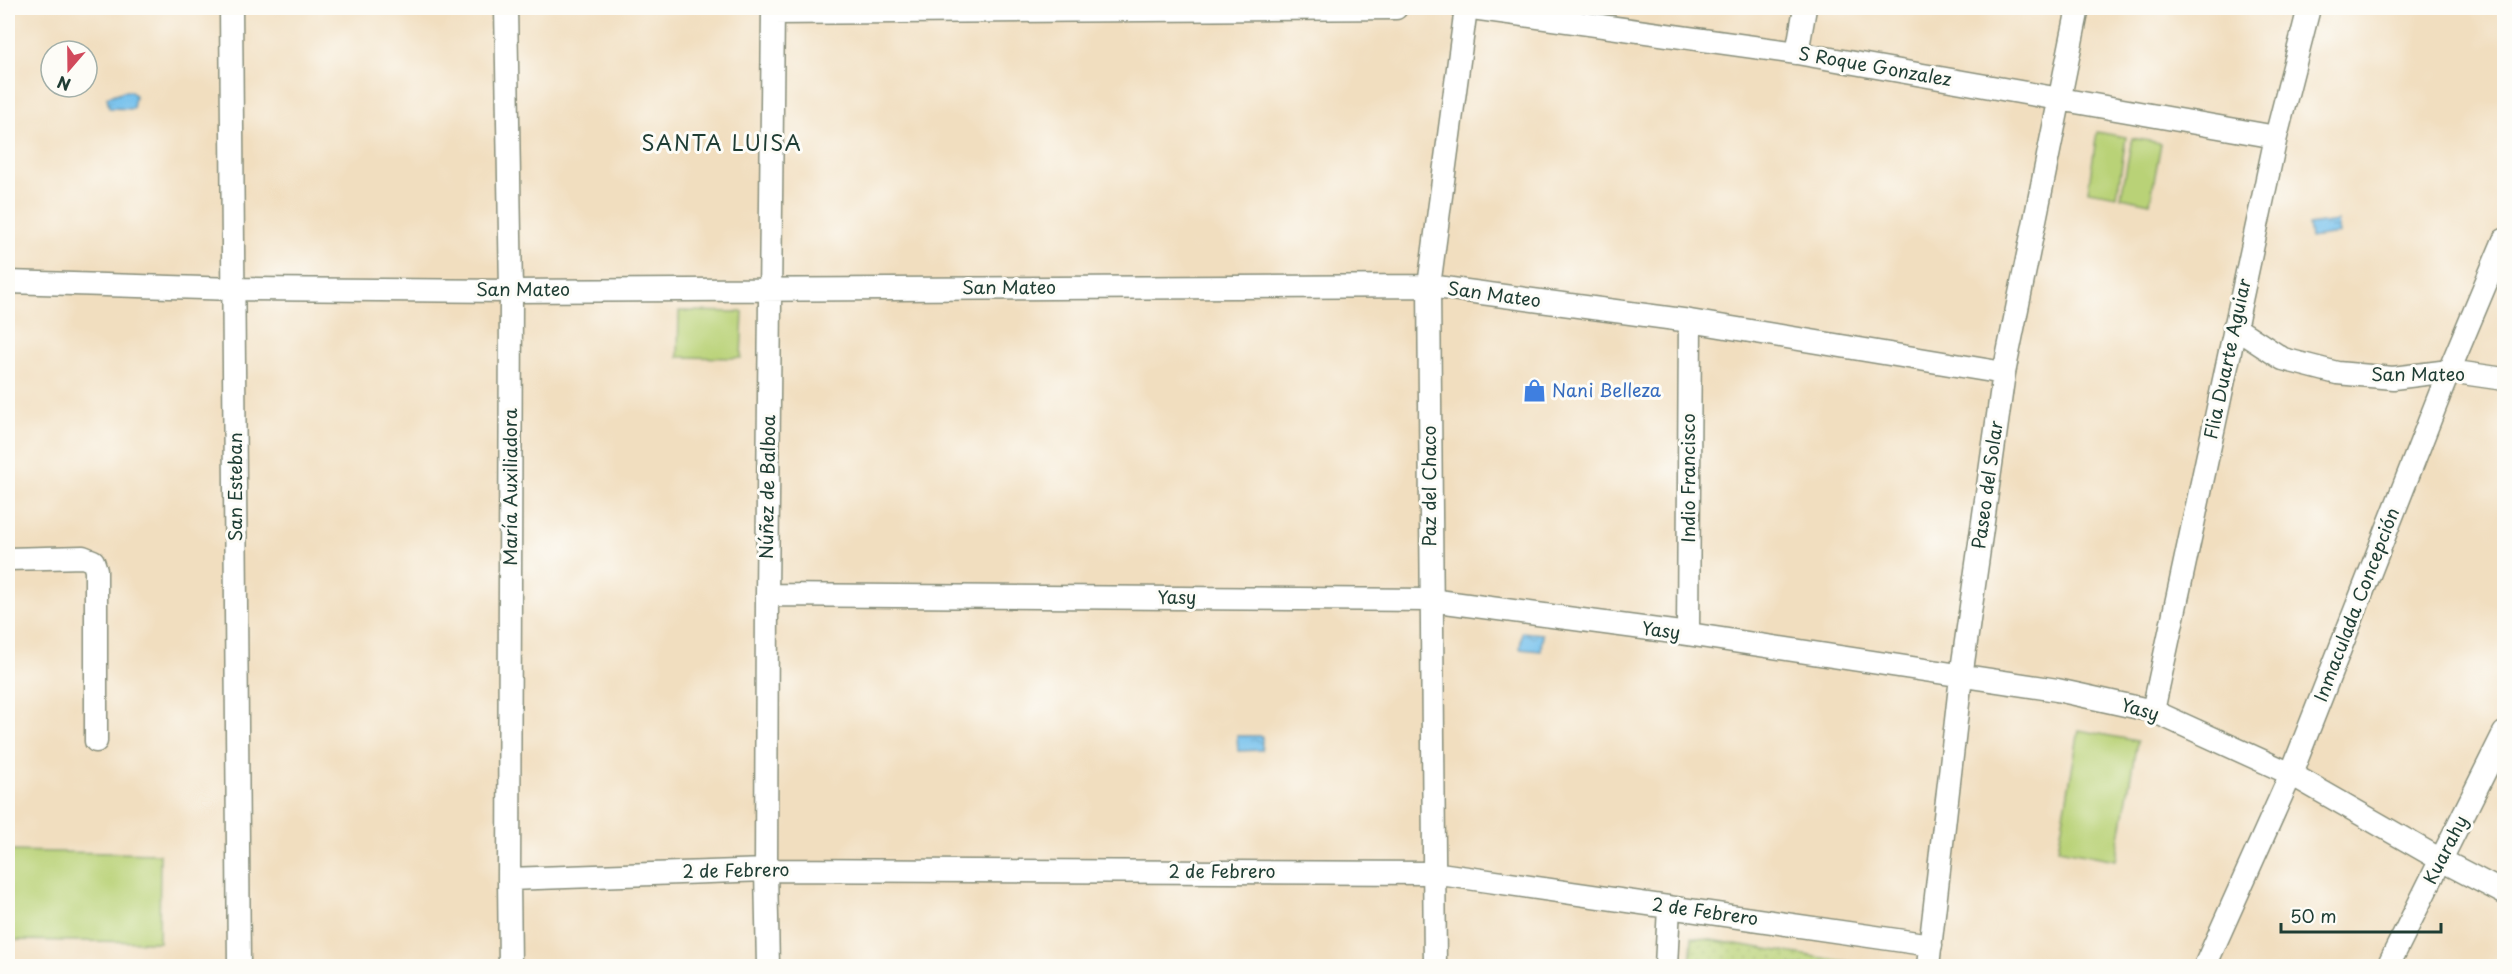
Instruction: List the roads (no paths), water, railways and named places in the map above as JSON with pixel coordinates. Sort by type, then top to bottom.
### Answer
[{"type":"street","name":"San Esteban","points":[[231,8],[239,966]]},
{"type":"street","name":"María Auxiliadora","points":[[506,8],[511,291],[510,966]]},
{"type":"street","points":[[773,10],[1396,8]]},
{"type":"street","name":"Paz del Chaco","points":[[1435,966],[1428,286],[1466,8]]},
{"type":"street","name":"S Roque Gonzalez","points":[[1472,8],[1797,53],[2276,137]]},
{"type":"street","points":[[1797,53],[1805,8]]},
{"type":"street","name":"Paseo del Solar","points":[[1929,956],[1961,677],[2004,373],[2078,8]]},
{"type":"street","name":"Flia Duarte Aguiar","points":[[2153,711],[2276,137],[2309,8]]},
{"type":"street","name":"Núñez de Balboa","points":[[768,966],[767,595],[773,10]]},
{"type":"street","name":"Inmaculada Concepción","points":[[2205,966],[2291,774],[2449,371],[2505,240]]},
{"type":"street","name":"San Mateo","points":[[8,282],[235,289],[511,291],[1428,286],[1690,321],[2004,373]]},
{"type":"street","name":"Indio Francisco","points":[[1688,634],[1690,321]]},
{"type":"street","name":"San Mateo","points":[[2234,327],[2283,359],[2337,373],[2393,378],[2449,371],[2505,379]]},
{"type":"street","points":[[8,559],[83,557],[93,561],[96,570],[96,741]]},
{"type":"street","name":"Yasy","points":[[767,595],[1430,600],[1688,634],[2057,690],[2153,711],[2291,774],[2441,860],[2505,893]]},
{"type":"street","name":"Kuarahy","points":[[2388,966],[2505,733]]},
{"type":"street","name":"2 de Febrero","points":[[509,879],[766,870],[1433,873],[1669,906],[1929,956]]},
{"type":"street","points":[[1666,966],[1669,906]]},
{"type":"water","points":[[130,91],[135,95],[133,109],[109,108],[107,97]]},
{"type":"water","points":[[2337,221],[2339,234],[2310,238],[2308,225]]},
{"type":"water","points":[[1522,632],[1542,634],[1541,651],[1520,649]]},
{"type":"water","points":[[1237,736],[1262,736],[1262,750],[1238,751]]},
{"type":"place","name":"Nani Belleza","points":[[1534,391]]},
{"type":"district","name":"SANTA LUISA","points":[[722,144]]}]
